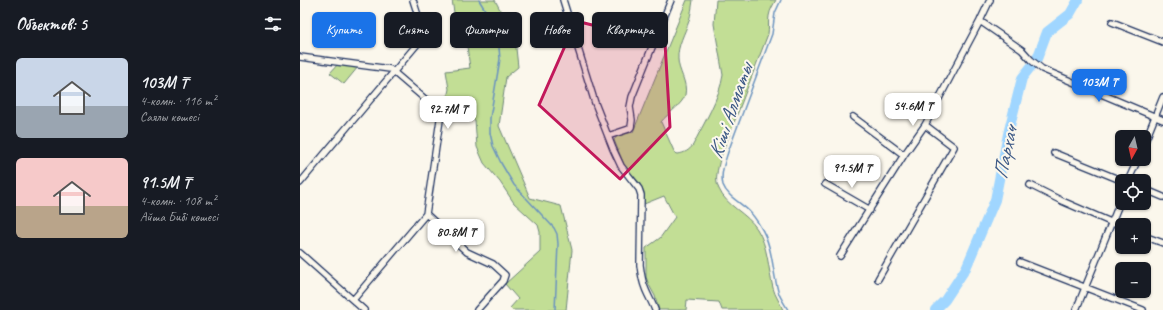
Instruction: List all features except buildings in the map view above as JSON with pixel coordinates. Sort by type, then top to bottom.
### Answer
[{"type":"street","points":[[300,183],[417,46],[421,39],[420,26],[413,0]]},
{"type":"street","points":[[563,0],[595,103],[608,136],[621,166],[639,189],[641,195],[640,265],[643,282],[655,310]]},
{"type":"street","points":[[608,136],[631,127],[632,120],[630,107],[632,97],[671,0]]},
{"type":"street","points":[[840,256],[904,155],[925,125],[990,0]]},
{"type":"street","points":[[980,21],[1022,50],[1042,69],[1163,120]]},
{"type":"street","points":[[1112,22],[1163,42]]},
{"type":"street","points":[[300,57],[390,69],[440,113],[426,214],[353,300]]},
{"type":"street","points":[[1150,130],[1163,97]]},
{"type":"street","points":[[853,117],[904,155]]},
{"type":"street","points":[[878,279],[954,147],[925,125]]},
{"type":"street","points":[[1054,153],[1115,178]]},
{"type":"street","points":[[825,184],[870,210]]},
{"type":"street","points":[[1030,185],[1115,224]]},
{"type":"street","points":[[1151,192],[1163,197]]},
{"type":"street","points":[[1076,310],[1117,210]]},
{"type":"street","points":[[426,214],[464,249],[493,264],[504,272],[505,276],[503,281],[477,310]]},
{"type":"street","points":[[1151,239],[1163,243]]},
{"type":"street","points":[[300,253],[364,310]]},
{"type":"street","points":[[1020,262],[1143,310]]},
{"type":"highlighted area","points":[[576,21],[665,43],[670,127],[620,179],[539,105]]},
{"type":"green space","points":[[452,0],[495,0],[501,12],[454,12]]},
{"type":"green space","points":[[687,0],[693,0],[689,21],[680,44],[678,54],[678,63],[686,90],[685,95],[681,102],[661,122],[675,153],[678,154],[690,149],[693,145],[711,111],[721,84],[723,75],[714,24],[716,0],[776,0],[769,14],[768,34],[720,159],[717,178],[718,186],[722,195],[731,205],[753,223],[761,236],[766,250],[773,288],[783,310],[722,310],[719,302],[687,300],[686,310],[659,310],[655,296],[646,277],[646,248],[660,238],[675,217],[664,196],[644,204],[644,192],[639,182],[625,167],[614,140],[617,136],[633,132]]},
{"type":"green space","points":[[467,48],[516,48],[518,67],[506,77],[499,126],[530,198],[561,206],[572,250],[566,310],[512,310],[510,308],[518,299],[505,284],[540,252],[540,232],[538,225],[514,203],[500,182],[484,163],[477,147],[475,120],[444,111],[449,89],[446,71],[470,68]]},
{"type":"green space","points":[[338,64],[358,67],[344,84],[330,73]]},
{"type":"waterway","points":[[479,0],[490,18],[498,36],[500,59],[490,118],[490,133],[493,146],[514,185],[554,228],[557,234],[558,244],[555,310]]},
{"type":"waterway","name":"Кіші Алматы","points":[[781,0],[775,13],[772,34],[728,152],[723,168],[722,181],[725,189],[731,196],[746,208],[758,222],[770,250],[778,291],[788,310]]},
{"type":"waterway","name":"Пархач","points":[[935,310],[945,300],[966,268],[995,200],[1008,134],[1022,78],[1037,59],[1047,32],[1070,14],[1078,0]]}]
